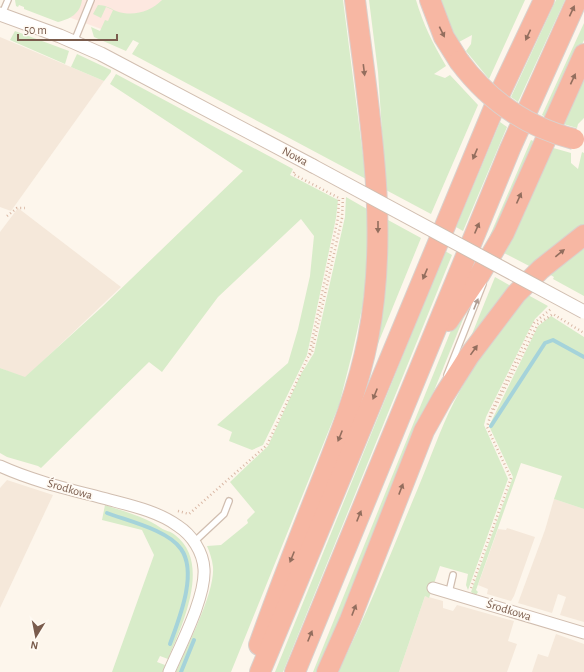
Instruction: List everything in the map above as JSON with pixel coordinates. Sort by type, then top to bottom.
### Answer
[{"type":"highway","points":[[249,672],[276,596],[347,418],[363,363],[373,309],[378,253],[377,180],[355,0]]},
{"type":"highway","points":[[430,0],[441,32],[459,61],[472,78],[505,107],[541,128],[579,140]]},
{"type":"highway","points":[[260,672],[498,98],[544,0]]},
{"type":"highway","points":[[295,672],[522,120],[577,0]]},
{"type":"highway","points":[[419,368],[480,274],[504,233],[584,54]]},
{"type":"highway","points":[[327,672],[350,620],[424,431],[469,356],[516,294],[541,269],[584,235]]},
{"type":"street","name":"Nowa","points":[[1,14],[74,42],[131,69],[584,312]]},
{"type":"street","name":"Środkowa","points":[[0,466],[34,479],[142,509],[179,526],[194,542],[202,557],[203,580],[190,621],[169,672]]},
{"type":"street","name":"Środkowa","points":[[433,588],[584,633]]},
{"type":"lane","points":[[1,14],[8,0]]},
{"type":"lane","points":[[74,42],[91,0]]},
{"type":"lane","points":[[445,380],[504,233]]},
{"type":"lane","points":[[424,431],[442,386]]},
{"type":"lane","points":[[194,542],[226,512],[229,501]]},
{"type":"lane","points":[[449,592],[454,575]]},
{"type":"path","points":[[296,168],[293,174],[339,198],[338,218],[310,356]]},
{"type":"path","points":[[175,510],[189,514],[267,446],[312,352],[342,218],[343,196]]},
{"type":"path","points":[[7,216],[17,208],[25,208]]},
{"type":"path","points":[[467,598],[510,478],[487,428],[490,417],[537,322],[553,308]]},
{"type":"path","points":[[537,322],[553,314],[584,333]]},
{"type":"shaded area","points":[[22,0],[162,0],[133,40],[127,38],[127,35],[124,35],[123,37]]},
{"type":"shaded area","points":[[0,37],[104,81],[11,211],[0,207]]},
{"type":"shaded area","points":[[18,208],[121,287],[25,378],[0,368],[0,232]]},
{"type":"shaded area","points":[[7,480],[53,495],[0,608],[0,488]]},
{"type":"shaded area","points":[[554,499],[584,509],[584,622],[560,615],[566,597],[558,594],[552,613],[518,603],[545,530]]},
{"type":"shaded area","points":[[507,528],[535,537],[511,601],[487,594],[488,589],[478,585],[498,529],[506,530]]},
{"type":"shaded area","points":[[425,596],[443,601],[443,608],[453,611],[457,605],[514,621],[508,641],[517,644],[507,672],[399,672]]},
{"type":"shaded area","points":[[556,634],[584,644],[584,672],[532,672],[538,654],[548,657]]},
{"type":"green space","points":[[15,0],[82,0],[79,9],[74,15],[58,22],[24,9],[24,7],[19,5],[18,7],[16,6]]},
{"type":"green space","points":[[162,0],[343,0],[366,179],[132,54],[139,43],[133,40],[126,51],[94,37],[91,27],[100,31],[105,20],[108,21],[113,10],[106,7],[101,18],[93,14],[98,5],[105,6],[122,13],[129,14],[152,8]]},
{"type":"green space","points":[[369,0],[416,0],[429,34],[446,66],[434,74],[445,78],[450,75],[478,105],[431,214],[386,190],[378,72]]},
{"type":"green space","points":[[441,0],[525,0],[489,79],[466,51],[471,44],[472,35],[459,42],[450,26]]},
{"type":"green space","points":[[556,0],[565,0],[518,102],[511,97]]},
{"type":"green space","points":[[584,23],[584,40],[548,118],[542,115]]},
{"type":"green space","points":[[15,31],[69,51],[65,64],[10,40]]},
{"type":"green space","points":[[77,54],[111,70],[111,72],[104,81],[71,67]]},
{"type":"green space","points":[[584,70],[584,118],[578,124],[577,128],[560,123]]},
{"type":"green space","points":[[116,74],[293,169],[290,175],[338,200],[336,218],[307,355],[263,445],[252,450],[229,441],[232,432],[217,425],[288,363],[298,329],[310,276],[314,236],[301,219],[218,297],[162,372],[149,362],[41,468],[7,457],[0,453],[0,368],[25,377],[102,307],[243,171],[110,84]]},
{"type":"green space","points":[[500,122],[507,127],[463,231],[456,227]]},
{"type":"green space","points":[[531,140],[538,143],[515,196],[488,240]]},
{"type":"green space","points":[[550,147],[571,153],[571,163],[578,169],[582,152],[584,153],[584,228],[535,269],[504,253]]},
{"type":"green space","points":[[346,197],[367,209],[368,258],[363,304],[339,405],[231,672],[176,672],[210,591],[213,567],[207,546],[221,545],[248,523],[247,520],[255,512],[230,482],[268,446],[301,374],[314,353],[345,217]]},
{"type":"green space","points":[[388,220],[421,238],[377,346],[375,345],[386,269]]},
{"type":"green space","points":[[584,244],[584,296],[553,279],[554,277],[549,274]]},
{"type":"green space","points":[[445,251],[452,255],[283,672],[275,672]]},
{"type":"green space","points":[[495,277],[516,289],[466,349]]},
{"type":"green space","points":[[528,295],[548,306],[535,319],[486,417],[484,425],[508,479],[468,590],[466,585],[468,574],[440,566],[429,598],[425,596],[399,672],[338,672],[370,604],[454,402],[488,346]]},
{"type":"green space","points":[[472,297],[320,672],[313,672],[454,323]]},
{"type":"green space","points":[[551,316],[584,337],[584,509],[554,499],[562,476],[521,463],[476,590],[478,592],[476,595],[471,592],[513,477],[489,426],[538,326]]},
{"type":"green space","points":[[105,505],[141,517],[173,534],[186,547],[191,561],[193,578],[191,595],[168,659],[160,656],[157,662],[165,665],[163,672],[112,672],[154,555],[142,530],[102,520]]},
{"type":"waterway","points":[[491,426],[545,343],[553,340],[584,357]]},
{"type":"waterway","points":[[107,513],[147,527],[167,536],[181,549],[186,559],[188,570],[185,596],[170,644]]},
{"type":"waterway","points":[[181,672],[194,640]]}]
